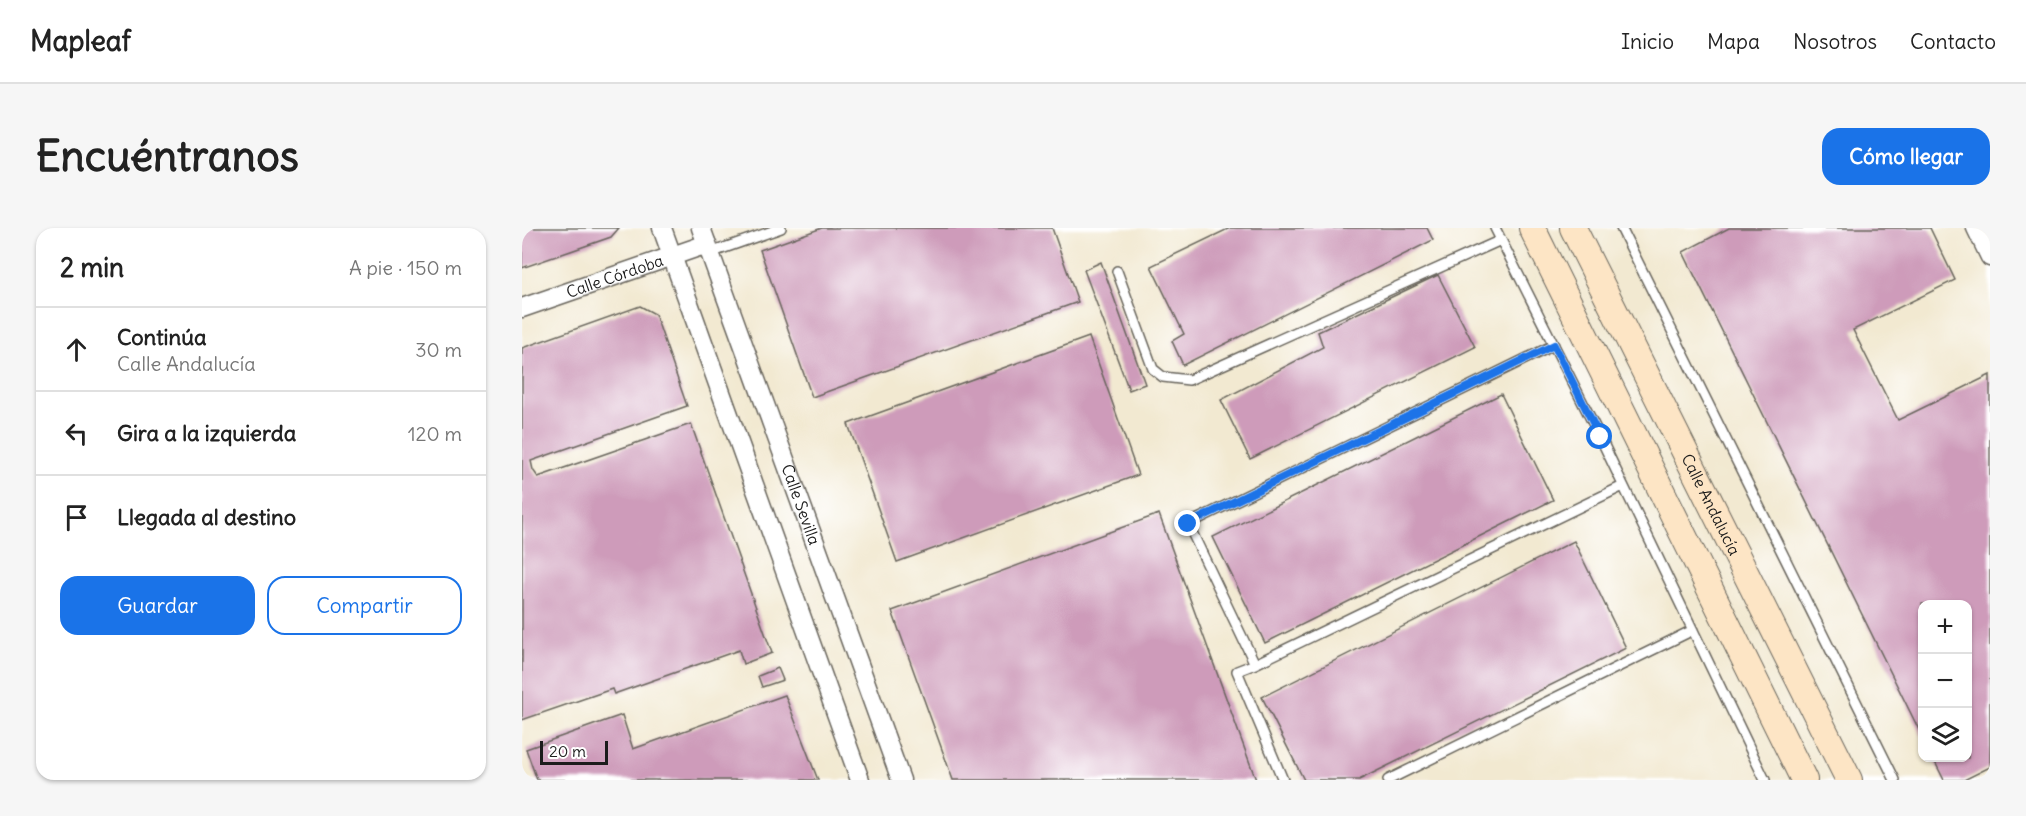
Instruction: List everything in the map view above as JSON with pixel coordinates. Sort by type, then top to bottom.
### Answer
[{"type":"main road","points":[[1532,228],[1804,780]]},
{"type":"main road","name":"Calle Andalucía","points":[[1573,228],[1849,780]]},
{"type":"street","points":[[662,228],[861,780]]},
{"type":"street","points":[[1976,228],[1990,257]]},
{"type":"street","name":"Calle Córdoba","points":[[522,308],[706,242]]},
{"type":"street","name":"Calle Sevilla","points":[[706,242],[901,780]]},
{"type":"lane","points":[[706,242],[781,228]]},
{"type":"lane","points":[[1495,228],[1765,780]]},
{"type":"lane","points":[[1621,228],[1895,780]]},
{"type":"lane","points":[[1117,271],[1154,369],[1163,377],[1189,380],[1501,240]]},
{"type":"lane","points":[[1255,664],[1188,524],[1554,345]]},
{"type":"lane","points":[[1283,780],[1237,671],[1623,486]]},
{"type":"lane","points":[[1388,780],[1693,630]]},
{"type":"building","points":[[522,228],[619,228],[611,237],[522,268]]},
{"type":"building","points":[[822,228],[1052,228],[1078,302],[812,397],[760,250]]},
{"type":"building","points":[[1230,228],[1427,228],[1433,240],[1183,365],[1172,341],[1184,334],[1151,266]]},
{"type":"building","points":[[1729,228],[1930,228],[1955,280],[1853,330],[1898,420],[1990,375],[1990,767],[1964,780],[1944,780],[1935,762],[1972,762],[1972,600],[1918,600],[1918,728],[1683,252]]},
{"type":"building","points":[[1101,262],[1145,384],[1129,390],[1084,270]]},
{"type":"building","points":[[1438,275],[1475,347],[1250,459],[1221,400],[1323,347],[1318,332]]},
{"type":"building","points":[[640,306],[655,314],[687,406],[531,461],[533,470],[538,477],[691,424],[772,653],[743,664],[739,650],[614,694],[612,689],[522,720],[522,348]]},
{"type":"building","points":[[1089,337],[1138,475],[897,562],[848,424]]},
{"type":"building","points":[[1501,394],[1553,500],[1265,643],[1213,537]]},
{"type":"building","points":[[1159,514],[1256,780],[953,780],[892,611]]},
{"type":"building","points":[[1574,541],[1626,648],[1359,780],[1304,780],[1262,697]]},
{"type":"building","points":[[778,668],[783,680],[762,687],[758,676]]},
{"type":"building","points":[[785,695],[818,780],[537,780],[526,749],[622,715],[633,749]]},
{"type":"route","points":[[1188,524],[1554,345],[1600,437]]}]
